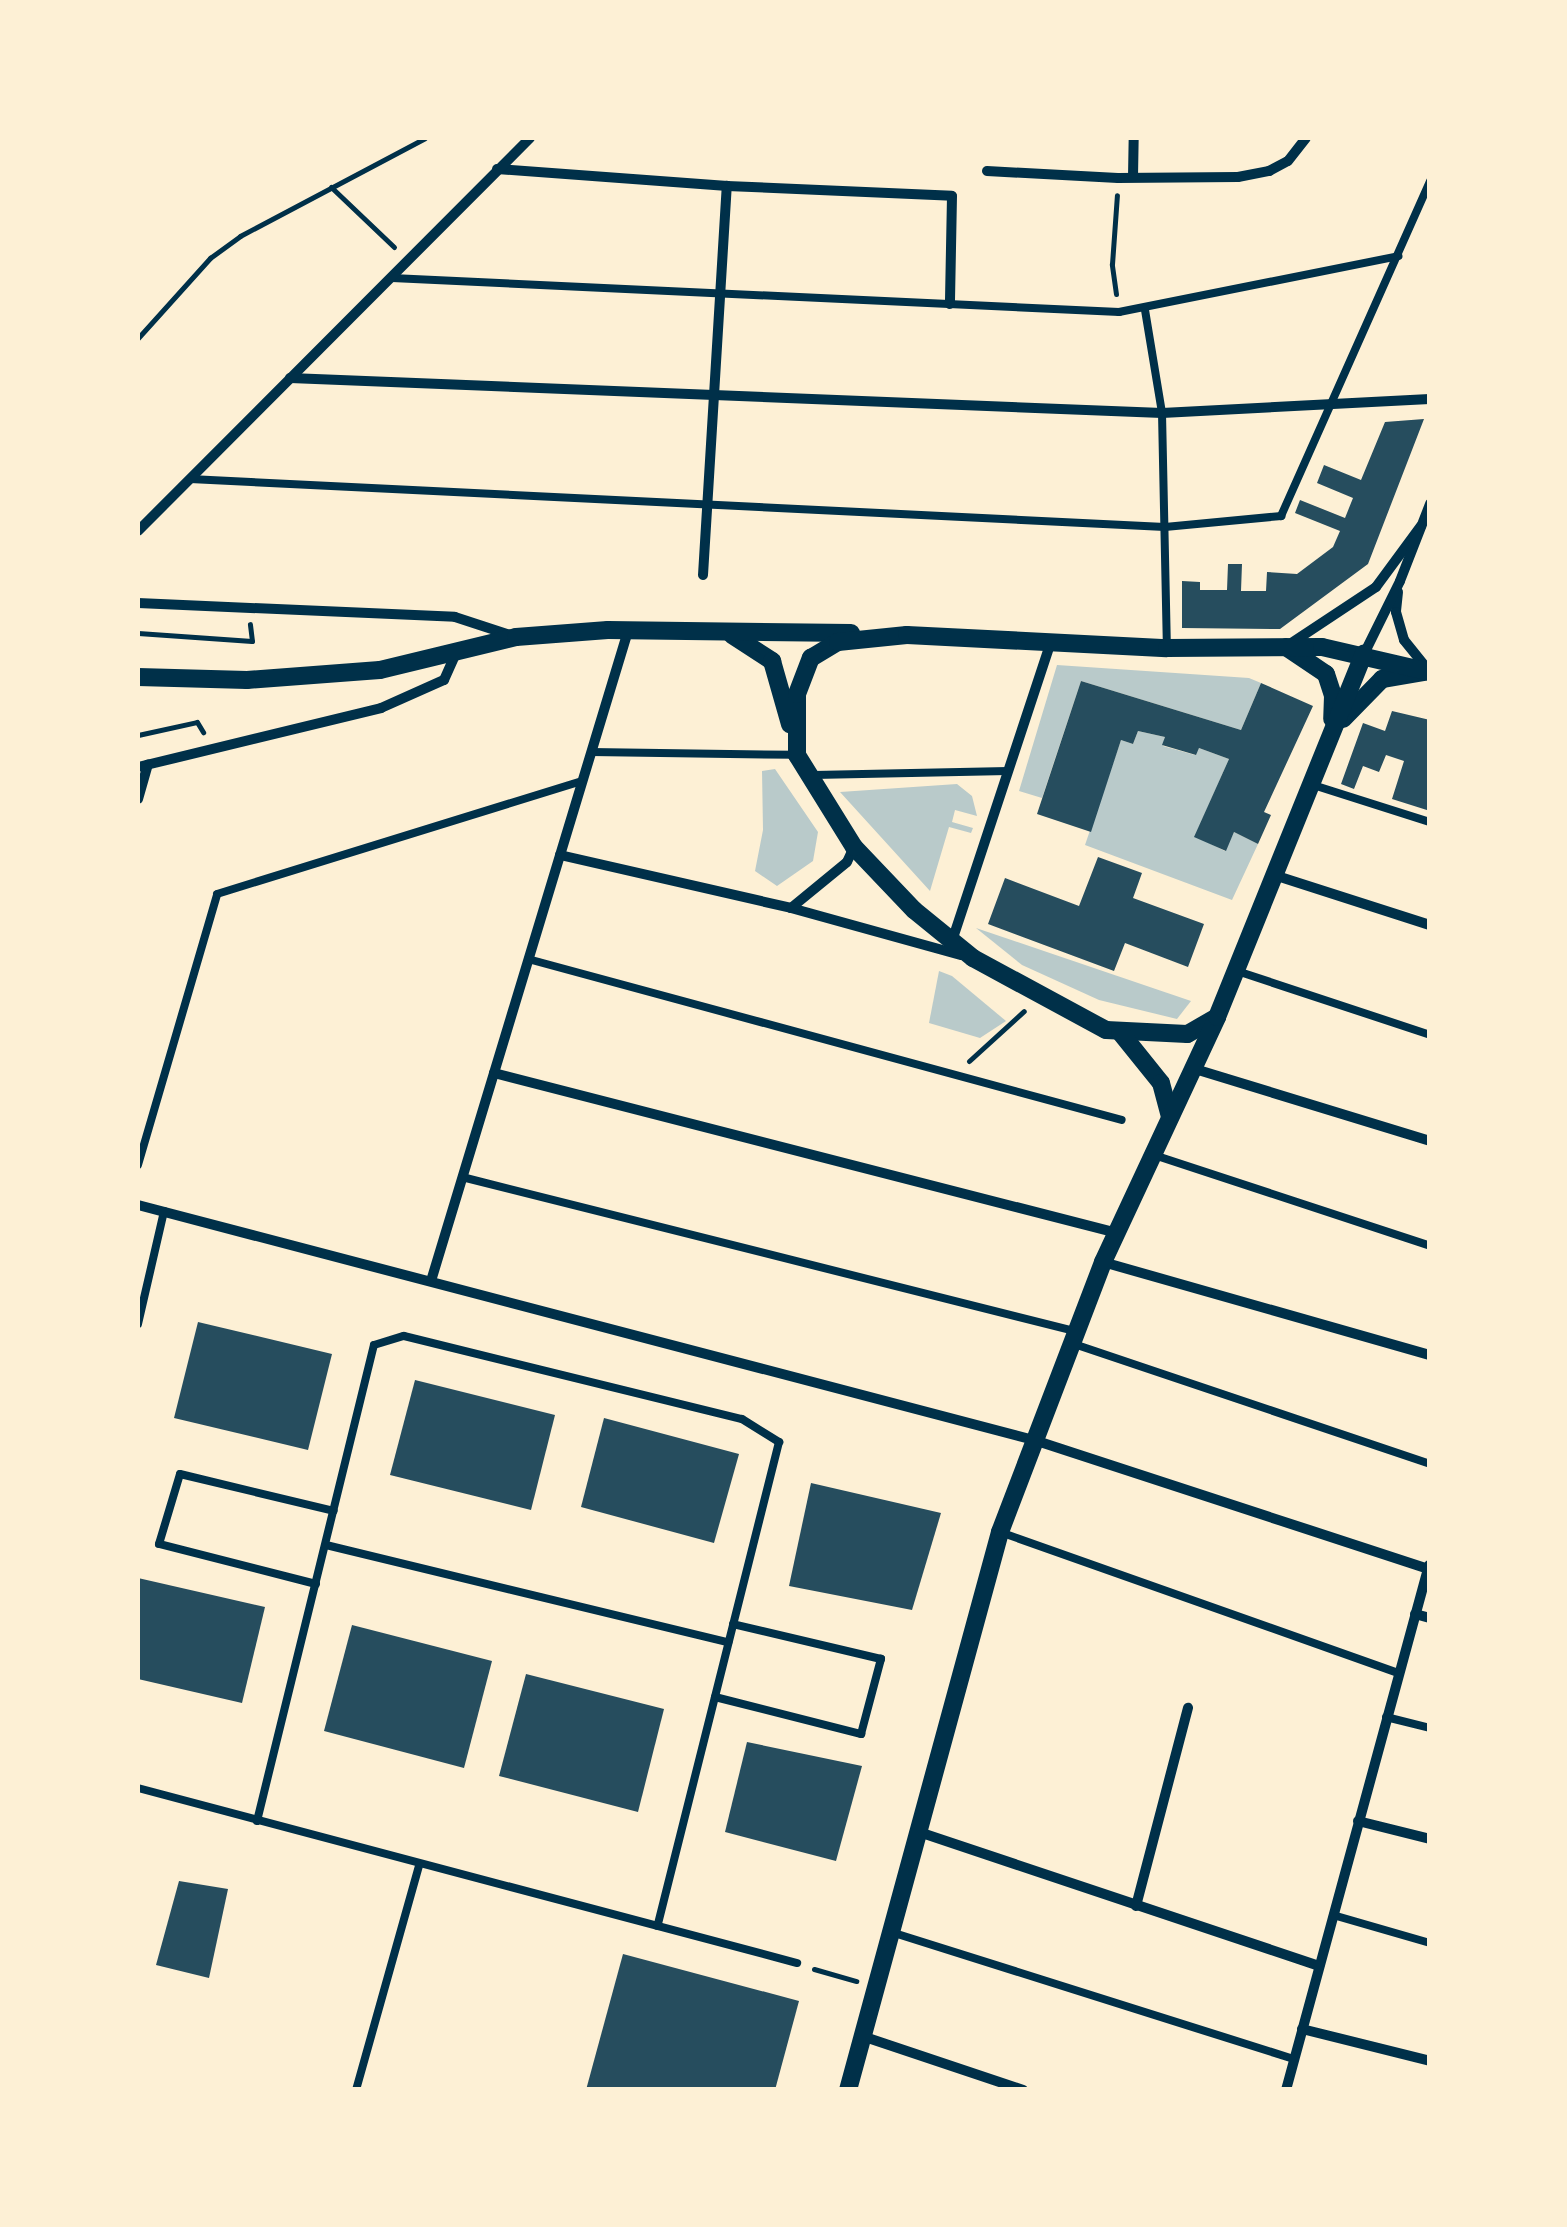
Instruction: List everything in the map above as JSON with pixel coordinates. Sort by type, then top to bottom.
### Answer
[{"type":"street","points":[[138,532],[530,138]]},
{"type":"street","points":[[1133,177],[1134,138]]},
{"type":"street","points":[[987,171],[1118,178],[1238,177],[1269,171],[1288,161],[1306,138]]},
{"type":"street","points":[[497,169],[727,186],[952,196],[950,304]]},
{"type":"street","points":[[703,575],[727,186]]},
{"type":"street","points":[[290,378],[1162,414],[1430,399]]},
{"type":"street","points":[[848,2090],[1000,1532],[1103,1262],[1218,1017],[1310,784],[1430,504]]},
{"type":"street","points":[[1286,646],[1376,587],[1421,526]]},
{"type":"street","points":[[1400,581],[1398,624],[1404,640],[1430,672]]},
{"type":"street","points":[[138,603],[455,617],[516,637]]},
{"type":"street","points":[[138,677],[247,680],[380,670],[516,637],[628,631],[907,635],[1167,648],[1286,646],[1364,654],[1430,672]]},
{"type":"street","points":[[430,1281],[628,631]]},
{"type":"street","points":[[722,631],[748,641],[772,661],[797,754],[854,847],[914,910],[973,958],[1106,1030],[1187,1034],[1218,1017]]},
{"type":"street","points":[[797,754],[797,694],[811,658],[838,642],[907,635]]},
{"type":"street","points":[[952,941],[1052,642]]},
{"type":"street","points":[[1286,646],[1326,674],[1331,684],[1329,740]]},
{"type":"street","points":[[138,798],[143,766],[380,708],[444,680],[456,653]]},
{"type":"street","points":[[1329,740],[1372,686],[1392,676],[1430,672]]},
{"type":"street","points":[[791,908],[846,862],[854,847]]},
{"type":"street","points":[[560,855],[791,908],[973,958]]},
{"type":"street","points":[[1273,875],[1430,925]]},
{"type":"street","points":[[1120,1032],[1160,1083],[1170,1117]]},
{"type":"street","points":[[1195,1069],[1430,1141]]},
{"type":"street","points":[[494,1072],[1118,1233]]},
{"type":"street","points":[[138,1204],[1034,1440],[1429,1566],[1286,2090]]},
{"type":"street","points":[[1103,1262],[1430,1355]]},
{"type":"street","points":[[1415,1614],[1430,1618]]},
{"type":"street","points":[[1136,1906],[1188,1708]]},
{"type":"street","points":[[1358,1821],[1430,1840]]},
{"type":"street","points":[[920,1832],[1319,1966]]},
{"type":"street","points":[[1302,2029],[1430,2061]]},
{"type":"street","points":[[861,2035],[1023,2090]]},
{"type":"lane","points":[[190,479],[1165,527],[1282,516],[1430,182]]},
{"type":"lane","points":[[387,278],[1119,312],[1145,310],[1398,256]]},
{"type":"lane","points":[[1145,310],[1162,414],[1167,648]]},
{"type":"lane","points":[[591,752],[797,754]]},
{"type":"lane","points":[[809,775],[1008,771]]},
{"type":"lane","points":[[138,1165],[217,894],[582,781]]},
{"type":"lane","points":[[1310,784],[1430,822]]},
{"type":"lane","points":[[528,960],[1122,1120]]},
{"type":"lane","points":[[1236,971],[1430,1035]]},
{"type":"lane","points":[[1156,1156],[1430,1246]]},
{"type":"lane","points":[[462,1177],[1074,1338],[1430,1464]]},
{"type":"lane","points":[[138,1324],[164,1212]]},
{"type":"lane","points":[[258,1821],[374,1345],[404,1336],[742,1418],[778,1442],[657,1926]]},
{"type":"lane","points":[[316,1584],[159,1544],[180,1474],[334,1512]]},
{"type":"lane","points":[[1000,1532],[1398,1673]]},
{"type":"lane","points":[[326,1544],[728,1642]]},
{"type":"lane","points":[[714,1697],[862,1734],[882,1659],[733,1624]]},
{"type":"lane","points":[[1386,1717],[1430,1728]]},
{"type":"lane","points":[[138,1788],[796,1964]]},
{"type":"lane","points":[[356,2090],[419,1866]]},
{"type":"lane","points":[[1333,1916],[1430,1942]]},
{"type":"lane","points":[[891,1932],[1294,2058]]},
{"type":"path","points":[[138,338],[210,258],[240,236],[426,138]]},
{"type":"path","points":[[1118,178],[1112,264],[1119,312]]},
{"type":"path","points":[[332,187],[406,259]]},
{"type":"path","points":[[138,633],[252,641],[248,608]]},
{"type":"path","points":[[138,735],[197,722],[214,748]]},
{"type":"path","points":[[954,1075],[1041,996]]},
{"type":"path","points":[[796,1964],[876,1986]]},
{"type":"shaded area","points":[[1057,665],[1249,678],[1261,683],[1241,730],[1081,681],[1042,798],[1019,791]]},
{"type":"shaded area","points":[[1138,731],[1165,737],[1163,746],[1195,755],[1199,748],[1229,759],[1195,836],[1225,851],[1234,832],[1258,844],[1232,900],[1085,845],[1121,740],[1133,744]]},
{"type":"shaded area","points":[[775,769],[818,832],[813,861],[777,886],[755,871],[763,830],[762,771]]},
{"type":"shaded area","points":[[957,784],[972,796],[977,816],[955,810],[952,822],[973,828],[971,833],[949,827],[930,891],[840,792]]},
{"type":"shaded area","points":[[976,928],[1191,1001],[1177,1019],[1099,1000],[1022,965]]},
{"type":"shaded area","points":[[939,971],[952,976],[1006,1021],[980,1038],[929,1023]]},
{"type":"building","points":[[1424,419],[1368,564],[1280,629],[1182,628],[1182,581],[1200,582],[1200,590],[1227,590],[1228,564],[1242,564],[1241,591],[1266,591],[1267,572],[1297,574],[1333,547],[1340,531],[1295,513],[1300,500],[1345,518],[1353,498],[1317,483],[1324,465],[1361,480],[1385,422]]},
{"type":"building","points":[[1081,681],[1241,730],[1261,683],[1313,706],[1264,812],[1271,815],[1258,844],[1234,832],[1226,851],[1194,837],[1229,759],[1199,748],[1196,755],[1162,745],[1165,737],[1138,731],[1133,744],[1121,740],[1091,832],[1037,814]]},
{"type":"building","points":[[1392,711],[1430,720],[1430,811],[1392,799],[1404,761],[1386,755],[1379,772],[1363,766],[1354,789],[1341,784],[1363,723],[1385,731]]},
{"type":"building","points":[[1098,857],[1142,873],[1133,898],[1204,924],[1188,967],[1125,943],[1114,971],[988,924],[1005,878],[1079,906]]},
{"type":"building","points":[[198,1322],[332,1354],[308,1450],[174,1418]]},
{"type":"building","points":[[415,1380],[555,1415],[531,1510],[390,1475]]},
{"type":"building","points":[[604,1418],[739,1454],[714,1543],[581,1507]]},
{"type":"building","points":[[811,1483],[941,1513],[912,1610],[789,1586]]},
{"type":"building","points":[[138,1578],[265,1607],[242,1703],[138,1679]]},
{"type":"building","points":[[352,1625],[492,1661],[464,1768],[324,1731]]},
{"type":"building","points":[[526,1674],[664,1709],[638,1812],[499,1776]]},
{"type":"building","points":[[747,1742],[862,1766],[836,1861],[725,1832]]},
{"type":"building","points":[[179,1881],[228,1889],[209,1978],[156,1965]]},
{"type":"building","points":[[623,1954],[799,2001],[775,2090],[586,2090]]}]
